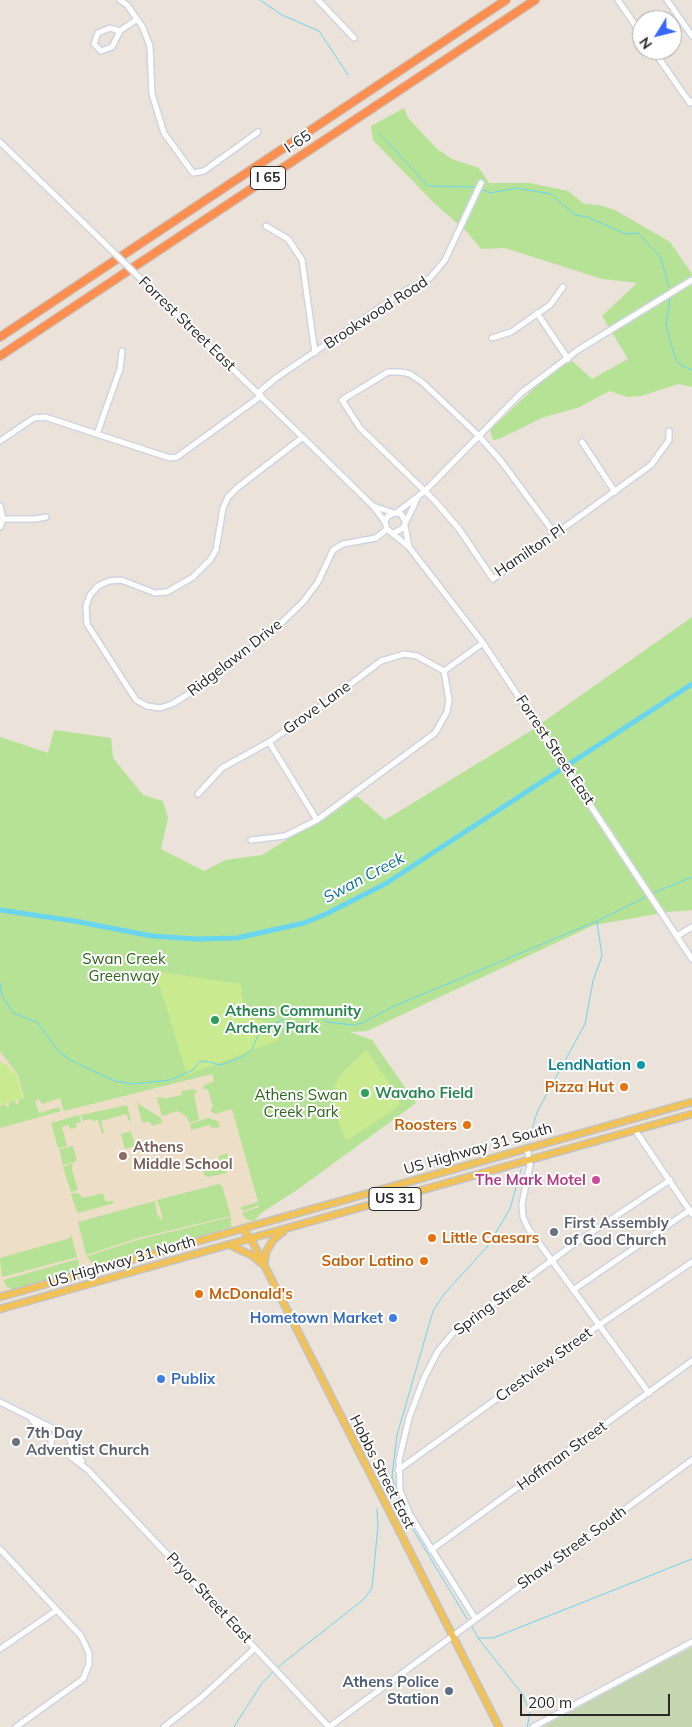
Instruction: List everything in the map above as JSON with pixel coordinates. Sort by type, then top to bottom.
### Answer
[{"type":"highway","name":"I 65","points":[[0,337],[506,0]]},
{"type":"highway","name":"I-65","points":[[0,356],[535,0]]},
{"type":"main road","name":"US Highway 31 South","points":[[242,1229],[692,1102]]},
{"type":"main road","name":"US Highway 31 South","points":[[251,1239],[692,1114]]},
{"type":"main road","points":[[264,1266],[266,1252],[272,1240],[289,1228]]},
{"type":"main road","name":"Hobbs Street East","points":[[242,1229],[251,1239],[385,1506],[499,1727]]},
{"type":"main road","name":"US Highway 31 North","points":[[0,1297],[242,1229]]},
{"type":"main road","name":"US Highway 31 North","points":[[0,1309],[251,1239]]},
{"type":"main road","points":[[230,1245],[253,1256],[264,1266]]},
{"type":"street","points":[[120,0],[127,5],[150,46],[152,94],[161,126],[170,143],[193,173],[204,171],[258,132]]},
{"type":"street","points":[[318,0],[354,38]]},
{"type":"street","points":[[618,0],[632,20]]},
{"type":"street","points":[[667,0],[692,36]]},
{"type":"street","points":[[120,31],[110,28],[98,33],[94,44],[101,51],[112,47],[120,31],[136,19]]},
{"type":"street","points":[[660,60],[691,102]]},
{"type":"street","name":"Forrest Street East","points":[[0,142],[373,506],[385,522]]},
{"type":"street","name":"Brookwood Road","points":[[97,434],[170,458],[177,457],[259,395],[276,378],[403,292],[430,278],[445,260],[481,183]]},
{"type":"street","points":[[266,226],[288,239],[302,260],[315,353]]},
{"type":"street","points":[[417,499],[402,530],[394,533],[388,529],[385,522],[389,515],[417,499],[521,393],[578,350],[692,280]]},
{"type":"street","points":[[492,338],[511,332],[550,305],[563,288]]},
{"type":"street","points":[[537,313],[568,359]]},
{"type":"street","points":[[0,441],[40,417],[52,418],[97,434],[120,369],[122,351]]},
{"type":"street","name":"Hamilton Pl","points":[[478,435],[422,382],[410,374],[388,372],[342,400],[360,428],[425,491],[459,529],[493,579],[651,465],[669,440],[669,432]]},
{"type":"street","points":[[478,435],[501,461],[555,534]]},
{"type":"street","name":"Ridgelawn Drive","points":[[303,437],[228,497],[223,508],[216,550],[210,560],[193,577],[167,592],[156,593],[121,580],[109,580],[98,586],[90,595],[86,606],[87,624],[136,700],[147,706],[160,708],[172,704],[205,684],[273,631],[303,602],[318,582],[333,550],[343,544],[376,538],[388,529]]},
{"type":"street","points":[[582,442],[615,492]]},
{"type":"street","points":[[0,506],[3,519],[0,527]]},
{"type":"street","name":"Forrest Street East","points":[[373,506],[395,513]]},
{"type":"street","points":[[395,513],[401,514],[405,523]]},
{"type":"street","points":[[3,519],[46,517]]},
{"type":"street","name":"Forrest Street East","points":[[405,523],[409,547]]},
{"type":"street","name":"Forrest Street East","points":[[394,533],[409,547],[483,643],[692,958]]},
{"type":"street","points":[[251,840],[285,836],[316,820],[421,744],[438,728],[448,712],[449,700],[444,671],[483,643]]},
{"type":"street","name":"Grove Lane","points":[[198,794],[222,768],[269,742],[324,705],[381,661],[392,656],[404,654],[417,656],[444,671]]},
{"type":"street","points":[[269,742],[316,820]]},
{"type":"street","points":[[677,936],[692,927]]},
{"type":"street","points":[[573,1290],[691,1212],[635,1130]]},
{"type":"street","points":[[527,1148],[530,1165],[522,1204],[523,1217],[528,1228],[649,1392]]},
{"type":"street","name":"Spring Street","points":[[475,1618],[404,1501],[398,1470],[409,1418],[424,1378],[445,1341],[552,1260],[670,1180]]},
{"type":"street","name":"Crestview Street","points":[[398,1470],[692,1262]]},
{"type":"street","name":"Hoffman Street","points":[[432,1550],[692,1362]]},
{"type":"street","points":[[0,1402],[30,1418],[67,1434],[72,1442],[70,1448],[65,1452],[54,1450],[52,1439],[30,1418]]},
{"type":"street","points":[[52,1439],[60,1432]]},
{"type":"street","name":"Pryor Street East","points":[[72,1442],[74,1452],[88,1470],[329,1727]]},
{"type":"street","name":"Pryor Street East","points":[[65,1452],[88,1470]]},
{"type":"street","name":"Shaw Street South","points":[[329,1727],[692,1460]]},
{"type":"street","points":[[0,1549],[86,1644],[89,1664],[87,1672],[75,1686],[16,1727]]},
{"type":"street","points":[[0,1560],[6,1556]]},
{"type":"street","points":[[0,1649],[57,1610]]},
{"type":"street","points":[[533,1727],[692,1642]]},
{"type":"street","points":[[164,1727],[202,1697],[255,1648]]},
{"type":"shaded area","name":"Athens Middle School","points":[[0,1046],[210,1067],[222,1109],[232,1107],[261,1213],[254,1221],[0,1293]]},
{"type":"green space","points":[[404,108],[408,118],[437,149],[452,159],[479,168],[489,183],[529,183],[568,191],[584,204],[599,205],[615,210],[670,242],[692,274],[692,387],[678,384],[641,396],[627,397],[610,391],[577,408],[544,417],[499,439],[493,440],[490,430],[550,373],[570,359],[592,379],[628,359],[602,316],[637,283],[602,279],[505,248],[481,249],[467,232],[434,203],[373,140],[371,126]]},
{"type":"green space","name":"Swan Creek Greenway","points":[[692,617],[692,910],[668,912],[594,925],[367,1031],[350,1032],[372,1040],[416,1103],[297,1190],[261,1213],[254,1221],[246,1219],[242,1213],[259,1207],[259,1205],[244,1211],[241,1209],[241,1207],[258,1202],[232,1109],[215,1114],[210,1111],[213,1107],[208,1089],[204,1090],[203,1086],[214,1081],[212,1074],[64,1111],[60,1098],[42,1104],[39,1099],[35,1101],[39,1113],[59,1107],[61,1111],[0,1128],[0,1106],[5,1104],[6,1107],[9,1106],[9,1102],[15,1101],[16,1104],[19,1103],[18,1100],[24,1098],[18,1075],[0,1051],[0,737],[48,753],[54,730],[111,738],[113,758],[143,795],[163,801],[168,818],[161,849],[204,871],[225,860],[262,855],[357,796],[385,820],[529,732]]},
{"type":"green space","name":"Athens Community Archery Park","points":[[155,971],[241,984],[244,1016],[277,1025],[279,1040],[187,1075]]},
{"type":"green space","name":"Wavaho Field","points":[[366,1050],[400,1098],[398,1107],[346,1141],[334,1112],[334,1087],[339,1076]]},
{"type":"green space","points":[[0,1062],[7,1065],[17,1076],[23,1098],[0,1105]]},
{"type":"green space","points":[[195,1089],[197,1092],[194,1094],[199,1120],[189,1123],[187,1117],[178,1111],[162,1116],[157,1098],[163,1097],[164,1099],[182,1095],[181,1091]]},
{"type":"green space","points":[[137,1103],[161,1118],[162,1123],[152,1126],[150,1122],[142,1122]]},
{"type":"green space","points":[[127,1105],[131,1121],[129,1121],[126,1114],[101,1121],[104,1133],[102,1134],[98,1120],[83,1121],[81,1115]]},
{"type":"green space","points":[[79,1115],[81,1122],[76,1123],[77,1127],[70,1129],[69,1125],[62,1127],[67,1146],[58,1148],[51,1123]]},
{"type":"green space","points":[[208,1118],[218,1121],[220,1127],[211,1128],[210,1125],[191,1130],[190,1124]]},
{"type":"green space","points":[[131,1131],[135,1146],[125,1149],[121,1134]]},
{"type":"green space","points":[[73,1146],[77,1161],[63,1165],[59,1149]]},
{"type":"green space","points":[[227,1153],[230,1164],[226,1173],[208,1177],[204,1175],[201,1165],[220,1159],[219,1156]]},
{"type":"green space","points":[[73,1163],[72,1170],[78,1190],[71,1192],[63,1167]]},
{"type":"green space","points":[[219,1184],[222,1186],[231,1216],[138,1238],[86,1255],[78,1222],[155,1201],[157,1214],[162,1221],[162,1214],[157,1200]]},
{"type":"green space","points":[[78,1193],[83,1198],[103,1193],[105,1201],[113,1201],[114,1203],[79,1213],[71,1194]]},
{"type":"green space","points":[[231,1217],[231,1227],[95,1268],[87,1256],[141,1239]]},
{"type":"green space","points":[[71,1234],[77,1257],[2,1277],[0,1258],[70,1238]]},
{"type":"green space","points":[[78,1259],[79,1266],[74,1273],[14,1290],[7,1287],[3,1280]]},
{"type":"green space","points":[[692,1647],[692,1727],[542,1727],[642,1673]]},
{"type":"waterway","points":[[260,0],[282,15],[319,31],[348,75]]},
{"type":"waterway","points":[[379,133],[428,186],[475,187]]},
{"type":"waterway","points":[[481,189],[490,193],[516,188],[551,194],[575,215],[587,217],[626,234],[638,233],[661,258],[669,287]]},
{"type":"waterway","points":[[670,298],[666,325],[672,347],[676,360],[680,365],[692,370]]},
{"type":"waterway","name":"Swan Creek","points":[[0,910],[74,921],[152,936],[195,939],[237,938],[304,923],[385,884],[692,684]]},
{"type":"waterway","points":[[651,894],[692,877]]},
{"type":"waterway","points":[[0,983],[2,996],[13,1013],[37,1022],[59,1052],[72,1061],[115,1081],[132,1084],[170,1080],[193,1070],[199,1062],[204,1061],[221,1065],[242,1057],[252,1049],[260,1031],[282,1020],[296,1007],[313,1010],[327,1022],[353,1025],[362,1023],[392,1007],[597,921],[648,896]]},
{"type":"waterway","points":[[529,1141],[537,1112],[585,1024],[593,981],[602,956],[597,922]]},
{"type":"waterway","points":[[467,1619],[402,1511],[392,1476],[397,1435],[433,1311],[444,1294],[487,1247],[510,1209],[521,1169]]},
{"type":"waterway","points":[[385,1484],[392,1477]]},
{"type":"waterway","points":[[278,1667],[364,1599],[372,1588],[378,1526],[377,1509]]},
{"type":"waterway","points":[[478,1638],[493,1638],[692,1559]]},
{"type":"waterway","points":[[471,1625],[478,1638],[523,1695],[530,1714],[527,1727]]},
{"type":"waterway","points":[[234,1727],[262,1683],[273,1672]]},
{"type":"place","name":"Athens Community Archery Park","points":[[215,1020]]},
{"type":"place","name":"LendNation","points":[[641,1065]]},
{"type":"place","name":"Pizza Hut","points":[[624,1087]]},
{"type":"place","name":"Wavaho Field","points":[[365,1093]]},
{"type":"place","name":"Roosters","points":[[467,1125]]},
{"type":"place","name":"Athens Middle School","points":[[123,1156]]},
{"type":"place","name":"The Mark Motel","points":[[596,1180]]},
{"type":"place","name":"First Assembly of God Church","points":[[554,1232]]},
{"type":"place","name":"Little Caesars","points":[[432,1238]]},
{"type":"place","name":"Sabor Latino","points":[[424,1261]]},
{"type":"place","name":"McDonald's","points":[[199,1294]]},
{"type":"place","name":"Hometown Market","points":[[393,1318]]},
{"type":"place","name":"Publix","points":[[161,1379]]},
{"type":"place","name":"7th Day Adventist Church","points":[[16,1442]]},
{"type":"place","name":"Athens Police Station","points":[[449,1691]]},
{"type":"park label","name":"Athens Swan Creek Park","points":[[301,1104]]}]
